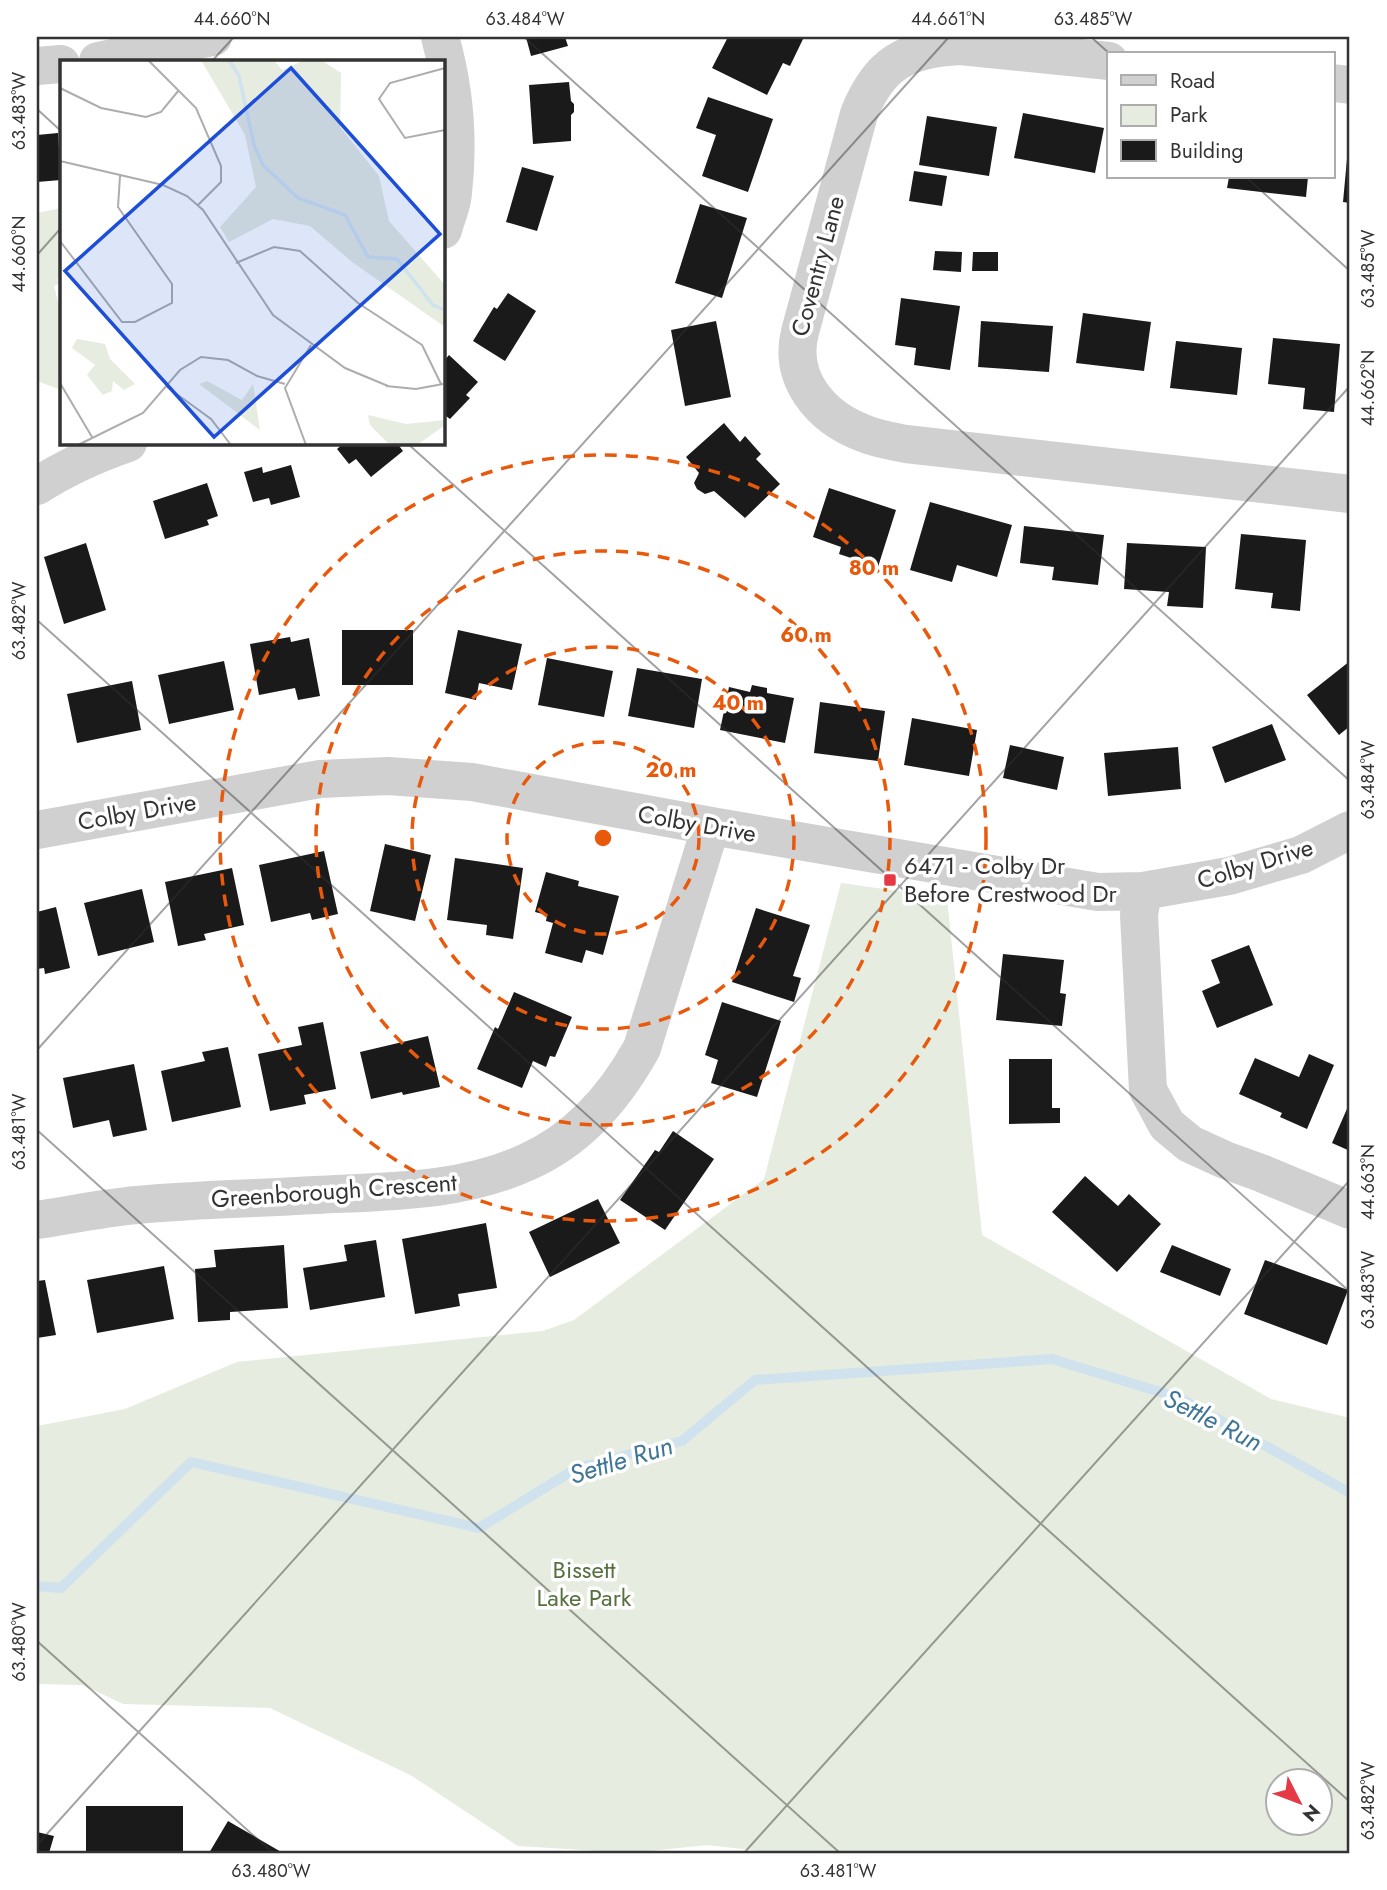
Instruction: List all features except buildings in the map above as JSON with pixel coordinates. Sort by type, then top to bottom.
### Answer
[{"type":"street","points":[[102,60],[213,37]]},
{"type":"street","points":[[440,37],[454,97],[456,122],[453,196],[444,227]]},
{"type":"street","name":"Coventry Lane","points":[[1107,61],[960,46],[940,47],[916,53],[884,70],[865,99],[852,135],[800,332],[796,352],[803,382],[814,398],[833,416],[853,429],[906,444],[1350,494]]},
{"type":"street","points":[[37,66],[60,64]]},
{"type":"street","points":[[37,486],[104,451],[125,444]]},
{"type":"street","name":"Colby Drive","points":[[37,830],[320,779],[388,776],[472,782],[1098,892],[1143,891],[1229,876],[1301,855],[1350,830]]},
{"type":"street","name":"Greenborough Crescent","points":[[37,1220],[135,1205],[428,1188],[506,1171],[540,1156],[591,1119],[608,1101],[642,1048],[711,826]]},
{"type":"street","points":[[1143,891],[1139,915],[1148,1090],[1167,1125],[1190,1144],[1350,1210]]},
{"type":"green space","points":[[60,208],[60,283],[54,286],[60,310],[60,390],[37,381],[37,213]]},
{"type":"green space","name":"Bissett Lake Park","points":[[841,883],[947,898],[982,1235],[1271,1399],[1350,1418],[1350,1853],[778,1853],[707,1845],[632,1853],[518,1846],[412,1776],[270,1708],[123,1704],[83,1685],[37,1684],[37,1426],[125,1409],[237,1362],[543,1331],[574,1320],[764,1179]]},
{"type":"waterway","name":"Settle Run","points":[[37,1586],[61,1588],[191,1462],[479,1528],[577,1468],[682,1441],[755,1380],[1052,1359],[1180,1398],[1350,1493]]},
{"type":"place","name":"6471 - Colby Dr Before Crestwood Dr","points":[[890,880]]}]
